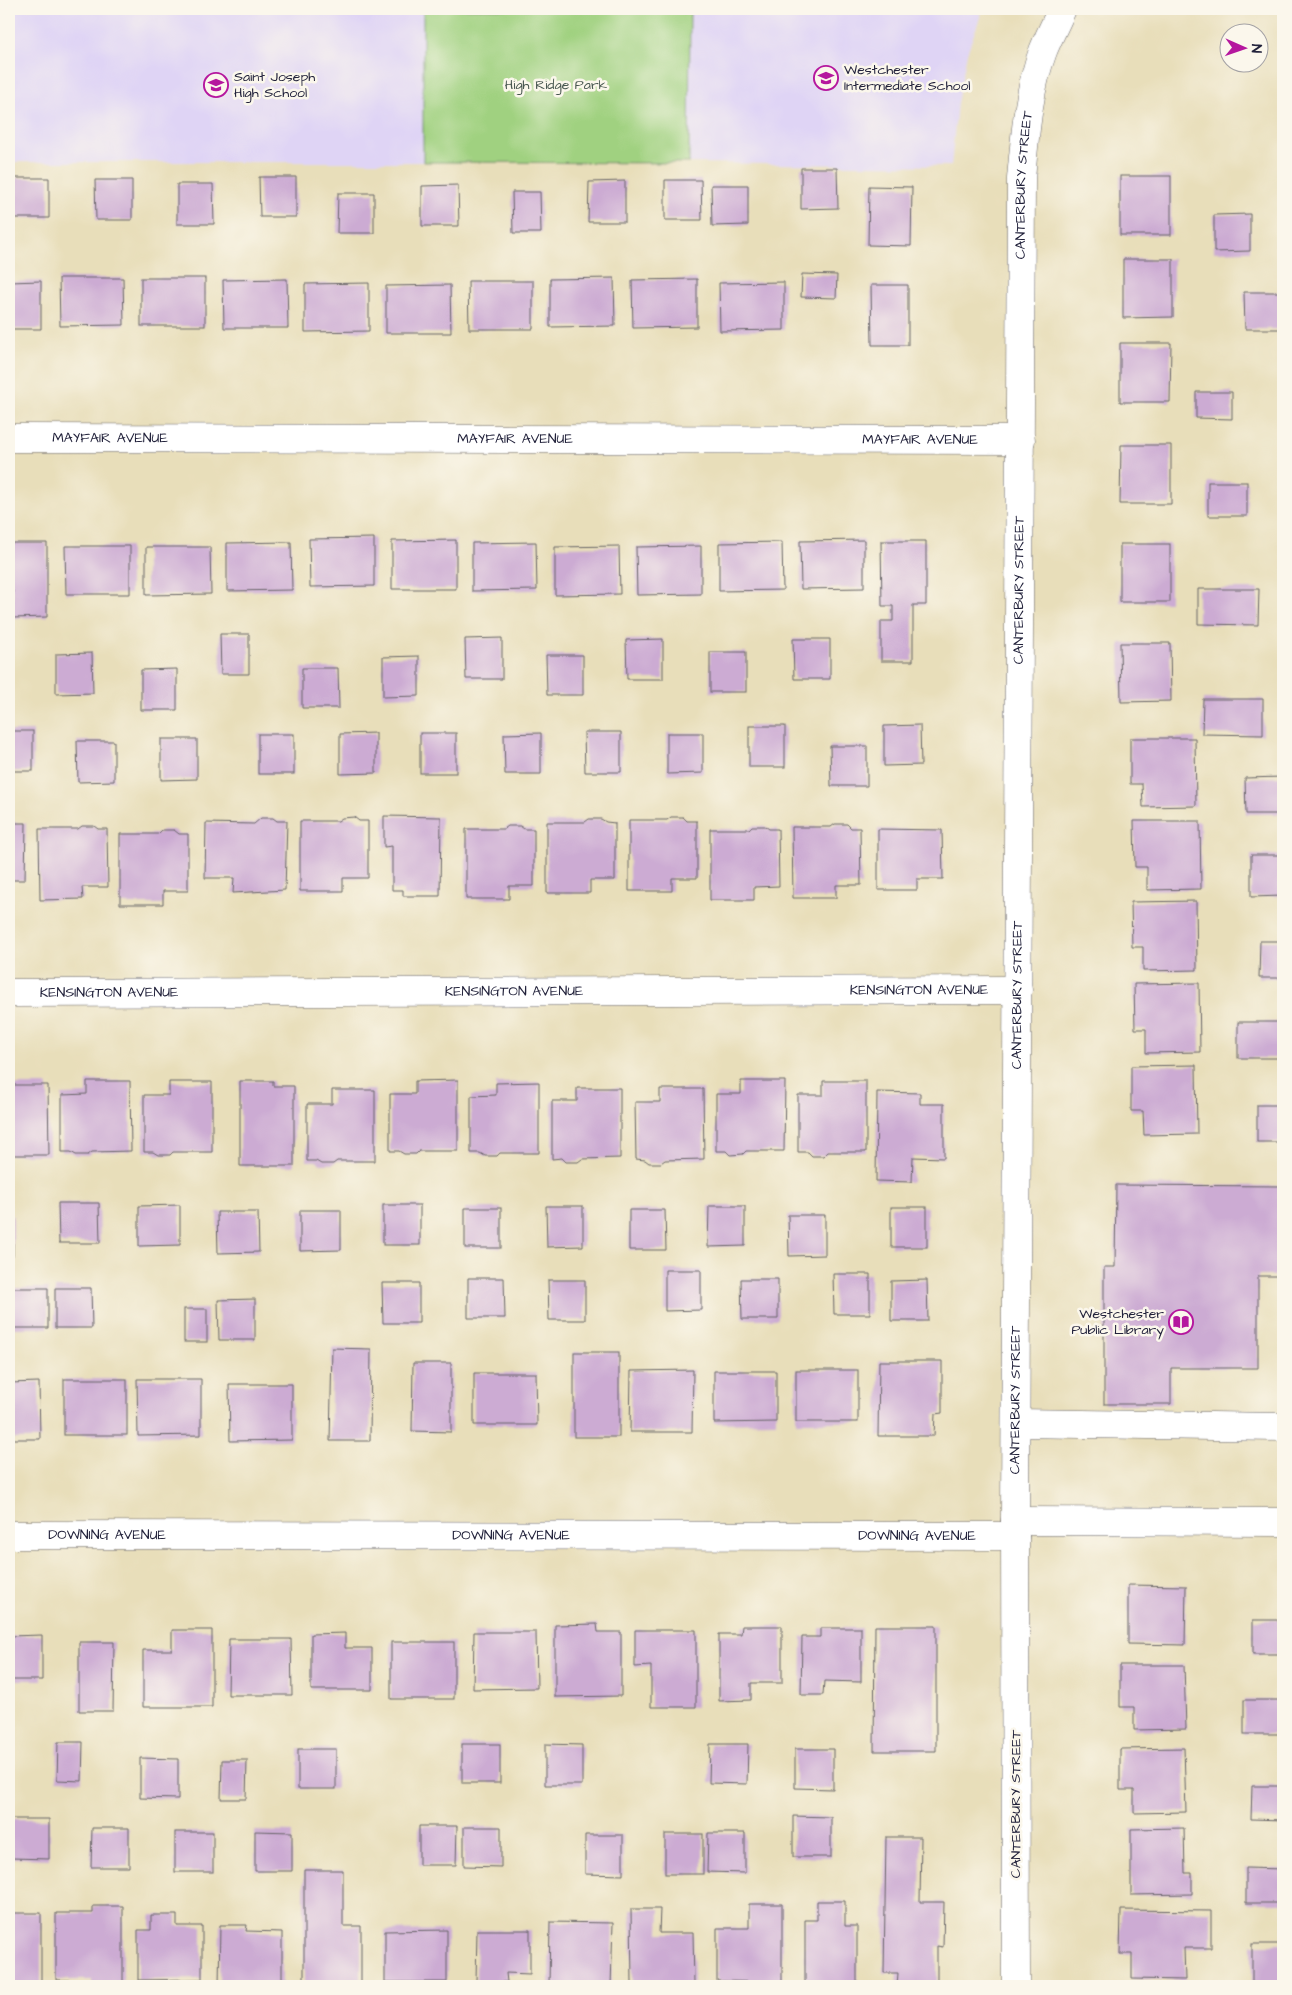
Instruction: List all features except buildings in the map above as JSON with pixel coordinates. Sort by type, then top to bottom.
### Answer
[{"type":"street","name":"CANTERBURY STREET","points":[[1016,1986],[1015,1529],[1017,1423],[1021,179],[1033,90],[1043,52],[1062,9]]},
{"type":"street","name":"MAYFAIR AVENUE","points":[[9,438],[1020,440]]},
{"type":"street","name":"KENSINGTON AVENUE","points":[[9,993],[1018,990]]},
{"type":"street","points":[[1017,1423],[1283,1427]]},
{"type":"street","name":"DOWNING AVENUE","points":[[9,1536],[1015,1529],[1283,1522]]},
{"type":"shaded area","name":"Saint Joseph High School","points":[[9,9],[423,9],[423,162],[9,162]]},
{"type":"shaded area","name":"Westchester Intermediate School","points":[[690,9],[983,9],[967,53],[957,103],[951,166],[689,163]]},
{"type":"green space","name":"High Ridge Park","points":[[423,9],[690,9],[689,163],[423,162]]},
{"type":"place","name":"Westchester Intermediate School","points":[[826,78]]},
{"type":"place","name":"Saint Joseph High School","points":[[216,85]]},
{"type":"place","name":"Westchester Public Library","points":[[1181,1322]]}]
